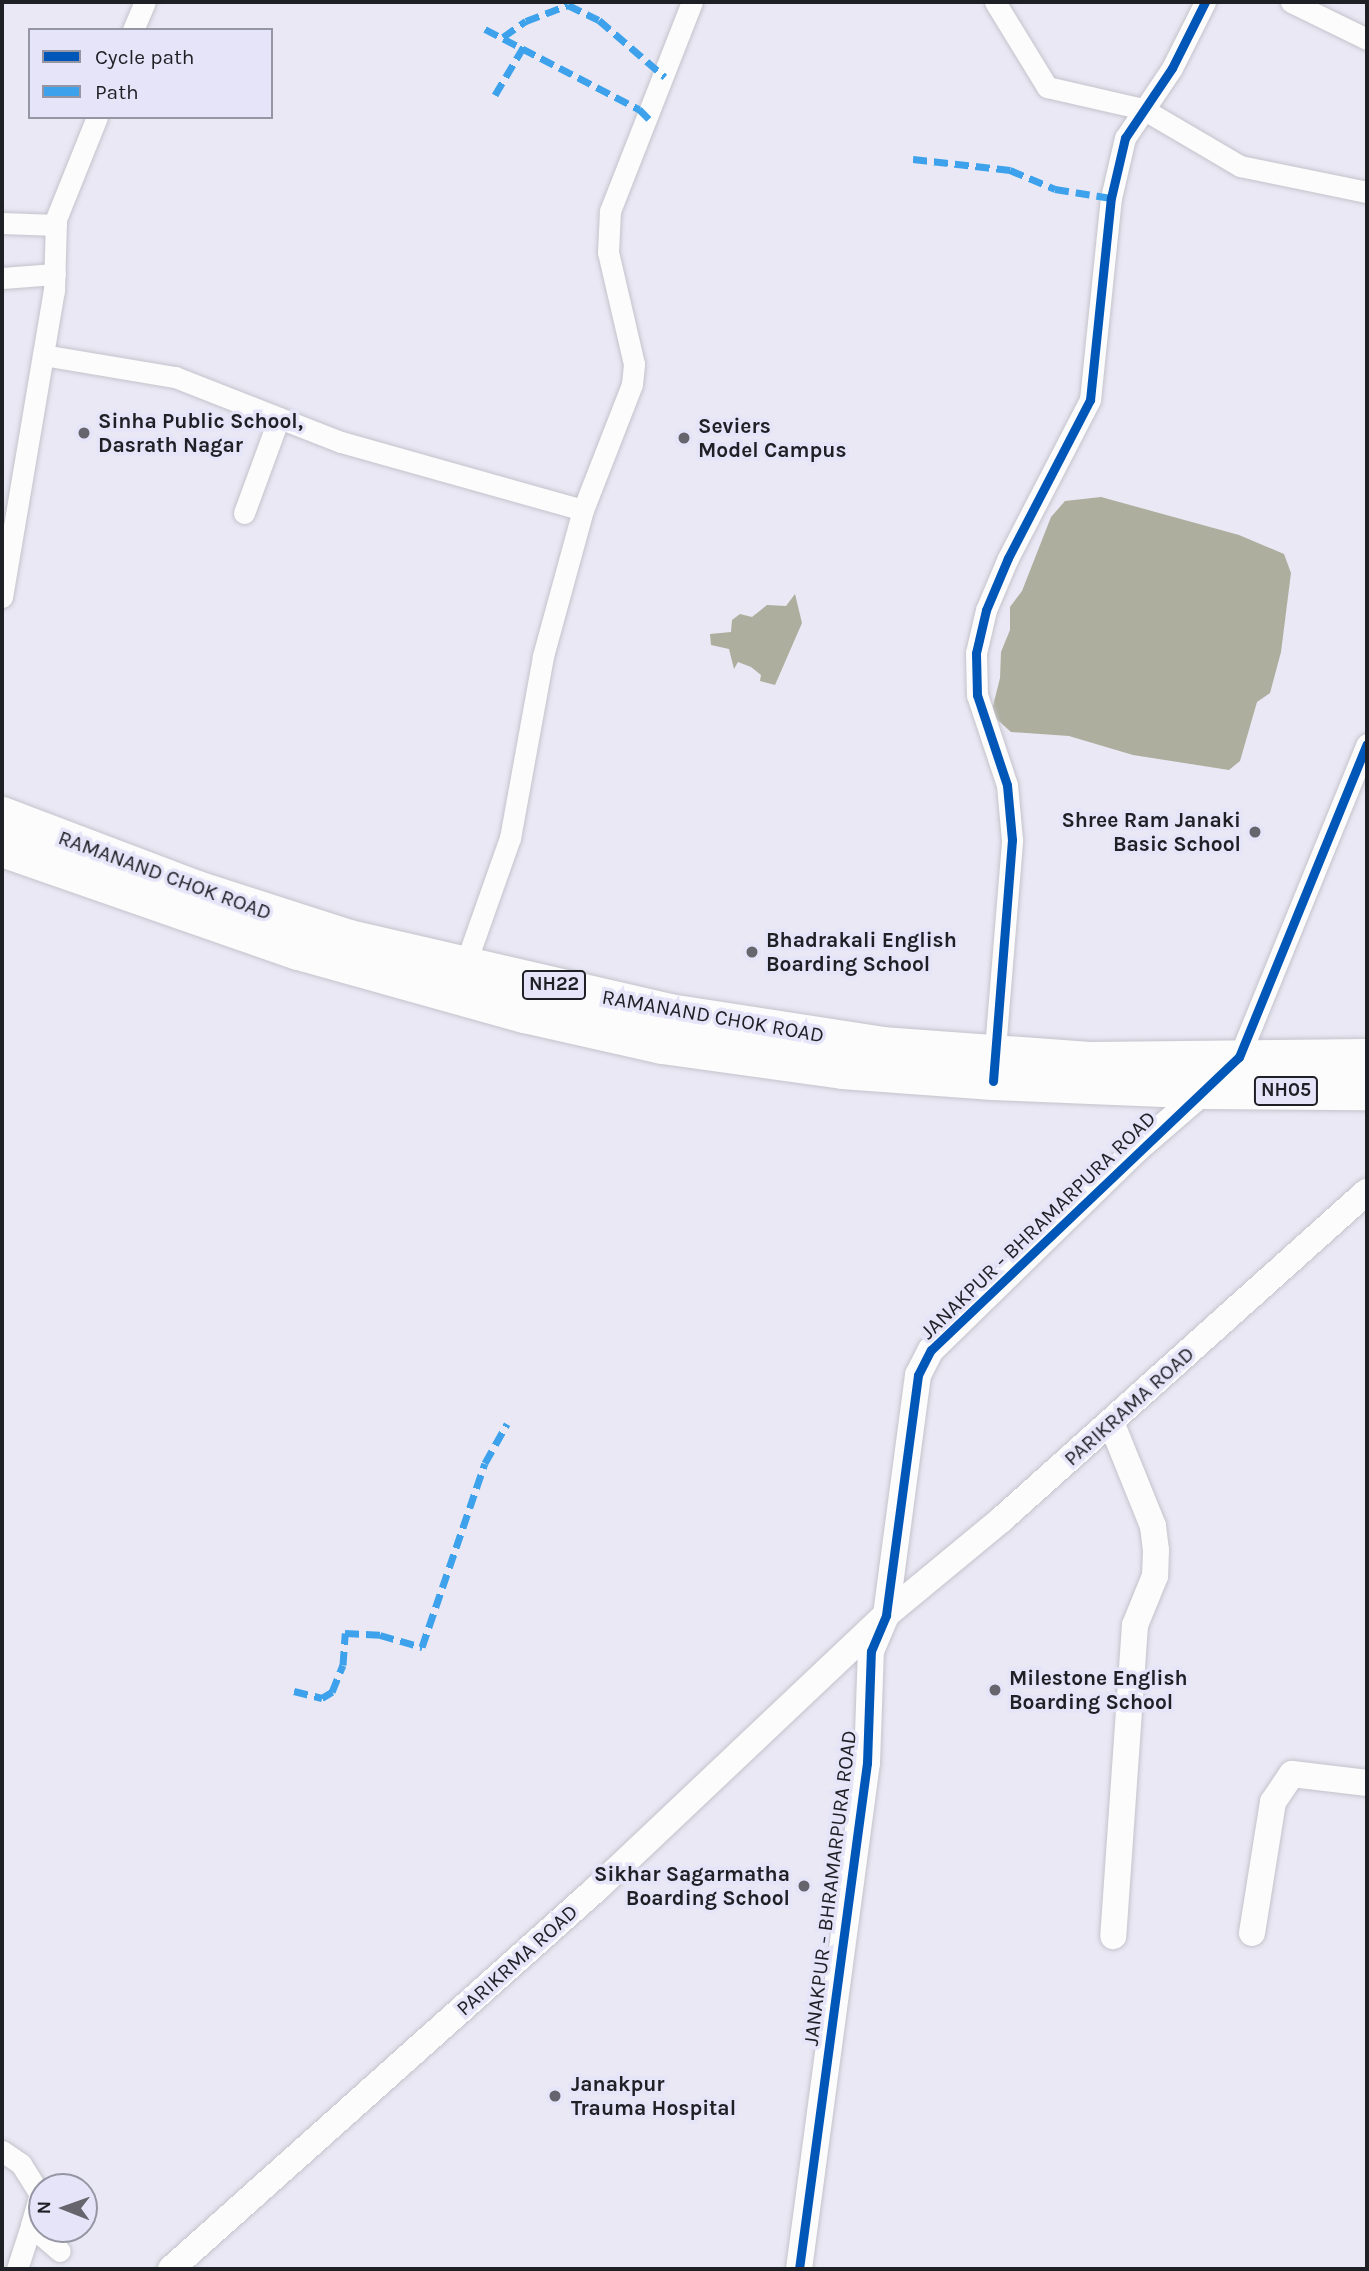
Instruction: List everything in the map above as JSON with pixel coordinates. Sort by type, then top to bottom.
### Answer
[{"type":"highway","name":"RAMANAND CHOK ROAD","points":[[2,815],[197,889],[349,938],[669,1012],[881,1045],[994,1067],[1205,1090],[1367,1091]]},
{"type":"highway","name":"RAMANAND CHOK ROAD","points":[[2,848],[298,951],[569,1025],[662,1045],[842,1070],[1239,1057],[1367,1057]]},
{"type":"street","points":[[134,28],[145,2]]},
{"type":"street","points":[[464,964],[510,838],[543,656],[583,510],[632,384],[634,364],[608,252],[610,211],[692,2]]},
{"type":"street","points":[[995,2],[1047,87],[1143,109],[1240,166],[1367,192]]},
{"type":"street","points":[[994,1067],[1012,840],[1007,785],[976,695],[976,653],[986,610],[1008,558],[1090,400],[1111,198],[1125,138],[1172,68],[1205,2]]},
{"type":"street","points":[[1291,2],[1367,39]]},
{"type":"street","points":[[2,597],[55,274],[56,225],[96,119]]},
{"type":"street","points":[[2,223],[56,225]]},
{"type":"street","points":[[2,278],[55,274]]},
{"type":"street","points":[[43,355],[174,377],[214,389],[341,442],[583,510]]},
{"type":"street","points":[[244,513],[279,418]]},
{"type":"street","points":[[1205,1090],[1239,1057],[1367,744]]},
{"type":"street","name":"JANAKPUR - BHRAMARPURA ROAD","points":[[799,2269],[867,1763],[871,1651],[886,1615],[912,1395],[931,1350],[1137,1149],[1205,1090]]},
{"type":"street","name":"PARIKRAMA ROAD","points":[[886,1615],[1111,1422],[1367,1192]]},
{"type":"street","points":[[1111,1422],[1153,1526],[1156,1550],[1155,1576],[1135,1625],[1113,1936]]},
{"type":"street","name":"PARIKRMA ROAD","points":[[171,2269],[595,1890],[886,1615]]},
{"type":"street","points":[[1252,1933],[1273,1802],[1292,1774],[1367,1783]]},
{"type":"street","points":[[2,2151],[21,2164],[28,2175]]},
{"type":"street","points":[[17,2269],[28,2237]]},
{"type":"street","points":[[51,2243],[60,2251]]},
{"type":"shaded area","points":[[1101,497],[1239,535],[1284,554],[1291,573],[1281,652],[1270,693],[1257,702],[1240,761],[1229,770],[1133,755],[1069,736],[1011,732],[991,714],[1000,678],[1001,652],[1010,630],[1010,607],[1022,591],[1051,517],[1065,501]]},
{"type":"shaded area","points":[[795,594],[802,623],[775,685],[760,681],[761,675],[751,667],[738,662],[734,669],[729,649],[711,645],[710,634],[731,632],[732,620],[740,614],[752,617],[767,605],[786,606]]},
{"type":"marked path","points":[[503,37],[526,21],[568,5],[599,20],[665,77]]},
{"type":"marked path","points":[[485,29],[639,109],[649,119]]},
{"type":"marked path","points":[[495,95],[524,46]]},
{"type":"marked path","points":[[913,159],[1010,170],[1055,189],[1111,198]]},
{"type":"marked path","points":[[294,1691],[322,1698],[332,1692],[343,1665],[345,1633],[380,1635],[422,1647],[485,1463],[507,1424]]},
{"type":"cycle path","points":[[993,1081],[1012,840],[1007,785],[977,695],[976,653],[986,610],[1008,558],[1090,400],[1111,198],[1125,138],[1172,68],[1205,2]]},
{"type":"cycle path","points":[[799,2269],[867,1763],[871,1651],[886,1615],[918,1375],[931,1350],[1239,1057],[1367,744]]},
{"type":"place","name":"Sinha Public School, Dasrath Nagar","points":[[84,433]]},
{"type":"place","name":"Seviers Model Campus","points":[[684,438]]},
{"type":"place","name":"Shree Ram Janaki Basic School","points":[[1255,832]]},
{"type":"place","name":"Bhadrakali English Boarding School","points":[[752,952]]},
{"type":"place","name":"Milestone English Boarding School","points":[[995,1690]]},
{"type":"place","name":"Sikhar Sagarmatha Boarding School","points":[[804,1886]]},
{"type":"place","name":"Janakpur Trauma Hospital","points":[[555,2096]]}]
